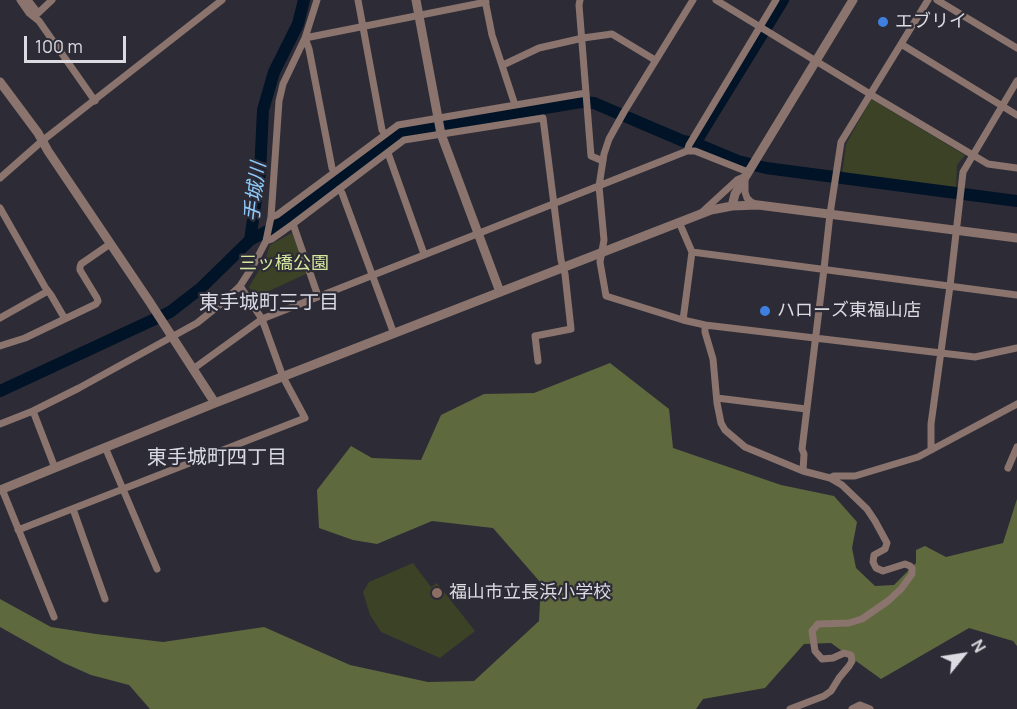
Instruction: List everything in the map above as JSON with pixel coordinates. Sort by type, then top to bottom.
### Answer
[{"type":"street","points":[[20,0],[29,13],[36,15]]},
{"type":"street","points":[[28,0],[39,21],[94,101]]},
{"type":"street","points":[[36,15],[52,0]]},
{"type":"street","points":[[0,178],[42,141],[222,0]]},
{"type":"street","points":[[0,424],[33,411],[197,323],[240,286],[266,240],[270,220],[279,101],[283,84],[305,38],[317,0]]},
{"type":"street","points":[[358,0],[382,129],[385,134]]},
{"type":"street","points":[[416,0],[441,133],[500,292]]},
{"type":"street","points":[[580,0],[591,156],[603,161]]},
{"type":"street","points":[[693,0],[609,139],[599,186],[604,240],[600,262],[606,296],[705,325],[975,357],[1017,348]]},
{"type":"street","points":[[716,0],[988,164],[1017,168]]},
{"type":"street","points":[[193,369],[262,319],[599,186],[690,145],[763,29],[776,0]]},
{"type":"street","points":[[732,206],[735,194],[853,0]]},
{"type":"street","points":[[803,471],[802,449],[806,409],[841,142],[928,0]]},
{"type":"street","points":[[937,0],[1017,48]]},
{"type":"street","points":[[305,38],[485,1],[492,35],[515,105]]},
{"type":"street","points":[[502,65],[538,48],[612,34],[655,60]]},
{"type":"street","points":[[305,38],[334,172]]},
{"type":"street","points":[[901,44],[1017,115]]},
{"type":"street","points":[[931,450],[931,424],[963,172],[1017,81]]},
{"type":"street","points":[[0,82],[38,133],[215,403]]},
{"type":"street","points":[[270,220],[398,124],[515,105],[586,99]]},
{"type":"street","points":[[266,240],[272,239],[293,224],[404,140],[543,118],[571,329],[535,336],[538,361]]},
{"type":"street","points":[[690,145],[695,151],[750,169]]},
{"type":"street","points":[[388,153],[424,254]]},
{"type":"street","points":[[750,169],[744,185],[747,198],[758,205]]},
{"type":"street","points":[[700,214],[750,169]]},
{"type":"street","points":[[339,189],[394,333]]},
{"type":"street","points":[[54,617],[1,490],[215,403],[711,210],[758,205],[1017,238]]},
{"type":"street","points":[[0,208],[65,319]]},
{"type":"street","points":[[679,222],[692,252],[683,320]]},
{"type":"street","points":[[293,224],[318,296]]},
{"type":"street","points":[[0,346],[25,338],[96,304],[98,301],[80,267],[110,244]]},
{"type":"street","points":[[692,252],[1017,295]]},
{"type":"street","points":[[18,530],[305,418],[283,377],[262,319],[240,286]]},
{"type":"street","points":[[0,318],[48,291]]},
{"type":"street","points":[[705,325],[713,359],[721,423],[725,430],[745,447],[803,471],[830,478],[842,485],[867,509],[887,543],[885,549],[874,555],[873,562],[876,568],[883,571],[905,564],[912,568],[912,574],[894,595],[862,619],[849,623],[818,624],[812,631],[815,651],[822,659],[833,658],[844,653],[851,655],[852,661],[831,691],[790,709]]},
{"type":"street","points":[[717,398],[806,409]]},
{"type":"street","points":[[830,478],[873,472],[918,458],[1017,404]]},
{"type":"street","points":[[33,411],[55,468]]},
{"type":"street","points":[[105,447],[157,569]]},
{"type":"street","points":[[1008,468],[1017,447]]},
{"type":"street","points":[[73,509],[105,599]]},
{"type":"street","points":[[852,709],[860,705],[870,709]]},
{"type":"green space","points":[[871,99],[965,155],[957,165],[956,190],[842,175],[846,144]]},
{"type":"green space","name":"三ッ橋公園","points":[[292,233],[308,273],[256,297],[249,287],[265,260],[270,245]]},
{"type":"green space","points":[[610,363],[669,409],[673,448],[781,485],[834,496],[857,522],[852,548],[856,568],[875,586],[894,585],[916,563],[916,550],[925,546],[946,557],[1003,543],[1017,499],[1017,646],[1013,641],[969,628],[881,679],[831,643],[804,644],[765,688],[703,699],[696,709],[150,709],[129,685],[91,675],[64,663],[0,627],[0,599],[51,627],[163,642],[264,627],[350,665],[428,682],[474,681],[539,621],[541,583],[493,528],[432,521],[377,544],[353,540],[319,528],[317,490],[351,446],[372,458],[421,460],[441,415],[484,394],[534,393]]},
{"type":"green space","points":[[413,563],[431,587],[437,583],[475,631],[440,658],[381,632],[370,615],[363,592],[369,582]]},
{"type":"waterway","name":"手城川","points":[[250,240],[260,173],[263,110],[274,72],[298,24],[304,0]]},
{"type":"waterway","points":[[695,143],[783,0]]},
{"type":"waterway","points":[[0,391],[170,312],[201,288],[250,240],[277,226],[400,132],[581,102],[594,103],[683,141],[695,143],[738,161],[766,168],[1017,201]]},
{"type":"place","name":"エブリイ","points":[[883,22]]},
{"type":"place","name":"ハローズ東福山店","points":[[765,311]]},
{"type":"place","name":"福山市立長浜小学校","points":[[437,593]]},
{"type":"district","name":"東手城町三丁目","points":[[269,303]]},
{"type":"district","name":"東手城町四丁目","points":[[217,458]]}]
